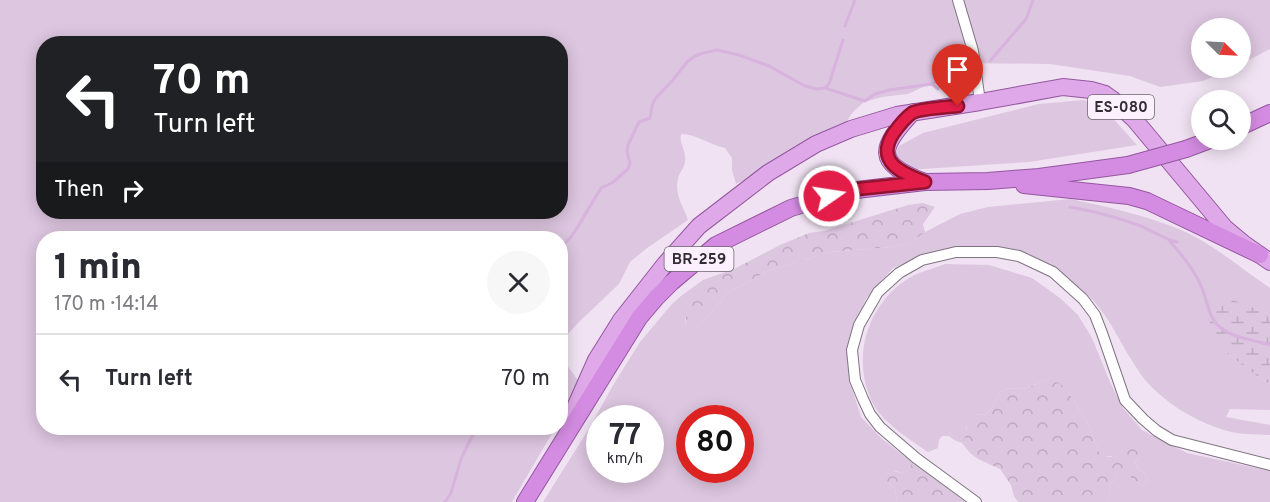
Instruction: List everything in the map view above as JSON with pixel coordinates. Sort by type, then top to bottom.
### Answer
[{"type":"highway","points":[[1251,122],[1270,113]]},
{"type":"highway","name":"BR-259","points":[[568,431],[639,318],[656,298],[716,245],[791,208],[848,190],[925,182],[1039,177],[1128,165],[1191,147]]},
{"type":"highway","name":"ES-080","points":[[988,181],[1116,195],[1147,201],[1265,259]]},
{"type":"highway","name":"BR-259","points":[[525,502],[566,435]]},
{"type":"main road","name":"ES-080","points":[[913,112],[1063,87],[1105,94],[1134,119],[1225,228],[1265,259]]},
{"type":"main road","points":[[913,112],[890,140],[887,156],[900,170],[925,182]]},
{"type":"main road","points":[[568,423],[596,360],[621,320],[665,264],[699,226],[768,173],[816,144],[882,118],[913,112]]},
{"type":"main road","points":[[555,452],[563,435]]},
{"type":"street","points":[[958,0],[973,51],[980,102]]},
{"type":"street","points":[[976,502],[916,458],[880,427],[870,414],[855,380],[852,350],[859,325],[878,292],[899,273],[922,260],[956,252],[997,252],[1019,256],[1053,272],[1083,299],[1095,315],[1125,400],[1143,419],[1172,440],[1270,465]]},
{"type":"green space","points":[[0,0],[1270,0],[1270,49],[1251,59],[1251,18],[1191,18],[1191,78],[1210,78],[1203,81],[1160,87],[1130,76],[1050,64],[961,63],[938,80],[908,94],[864,102],[853,112],[837,135],[736,184],[732,170],[732,158],[725,148],[681,134],[685,158],[677,190],[688,220],[630,262],[619,284],[568,334],[568,231],[36,231],[36,435],[551,435],[512,502],[0,502]]},
{"type":"green space","points":[[1084,100],[1109,114],[1137,145],[1029,162],[907,170],[895,155],[899,146],[923,133],[1039,104]]},
{"type":"green space","points":[[1070,199],[1112,208],[1168,225],[1216,249],[1270,288],[1270,314],[1263,312],[1225,352],[1270,384],[1270,410],[1230,409],[1226,417],[1270,425],[1270,435],[1229,432],[1206,424],[1180,410],[1153,388],[1142,375],[1091,298],[1025,258],[929,254],[893,268],[866,299],[850,338],[849,379],[861,417],[882,439],[912,462],[909,470],[903,473],[895,471],[886,481],[895,488],[897,502],[543,502],[586,433],[586,483],[664,483],[664,405],[602,405],[640,342],[672,304],[703,280],[690,300],[685,324],[699,325],[727,293],[768,271],[830,252],[892,247],[910,243],[925,232],[960,214],[988,207]]},
{"type":"green space","points":[[923,203],[935,207],[923,224],[925,232],[910,243],[892,247],[830,252],[768,271],[727,293],[699,325],[690,329],[685,328],[687,306],[695,289],[703,280],[734,269],[809,233],[824,231],[908,205]]},
{"type":"green space","points":[[945,264],[989,265],[1032,278],[1060,298],[1078,315],[1092,338],[1123,408],[1142,430],[1187,453],[1270,471],[1270,502],[1108,502],[1111,484],[1117,475],[1127,475],[1143,486],[1148,478],[1138,469],[1135,462],[1140,457],[1104,456],[1099,452],[1089,426],[1067,390],[1049,379],[1024,389],[1008,388],[1000,392],[992,408],[985,415],[975,414],[966,427],[967,435],[962,443],[949,436],[942,436],[938,448],[928,452],[907,437],[879,413],[867,390],[863,355],[866,338],[880,305],[892,291],[910,277]]},
{"type":"green space","points":[[1230,299],[1270,314],[1270,384],[1225,352],[1208,319]]},
{"type":"green space","points":[[568,367],[580,383],[568,404]]},
{"type":"green space","points":[[1049,379],[1059,383],[1067,390],[1089,426],[1099,452],[1104,456],[1111,457],[1130,437],[1146,443],[1149,452],[1147,457],[1140,457],[1135,462],[1138,469],[1148,478],[1143,486],[1127,475],[1117,475],[1111,484],[1108,502],[1018,502],[1011,485],[1000,469],[970,453],[962,443],[966,435],[967,420],[975,414],[985,415],[992,408],[1000,392],[1008,388],[1024,389]]},
{"type":"green space","points":[[912,461],[965,502],[897,502],[895,488],[886,481],[884,476],[887,470],[903,473],[909,470]]},
{"type":"waterway","points":[[845,26],[855,0]]},
{"type":"waterway","points":[[990,61],[1026,19],[1033,0]]},
{"type":"waterway","points":[[825,88],[829,84],[843,40]]},
{"type":"waterway","points":[[568,240],[601,188],[612,183],[628,169],[630,163],[628,145],[639,122],[650,118],[655,99],[695,56],[717,50],[739,55],[769,66],[805,86],[825,88],[865,101],[875,94],[889,90],[932,84],[957,70]]},
{"type":"waterway","points":[[932,84],[938,89]]},
{"type":"waterway","points":[[1070,207],[1130,222],[1177,242]]},
{"type":"waterway","points":[[1168,239],[1195,273],[1216,324],[1232,334],[1270,345]]},
{"type":"waterway","points":[[445,502],[451,493],[461,459],[473,435]]},
{"type":"route","points":[[829,196],[848,190],[925,182],[900,170],[891,162],[887,156],[890,140],[913,112],[958,106]]}]
